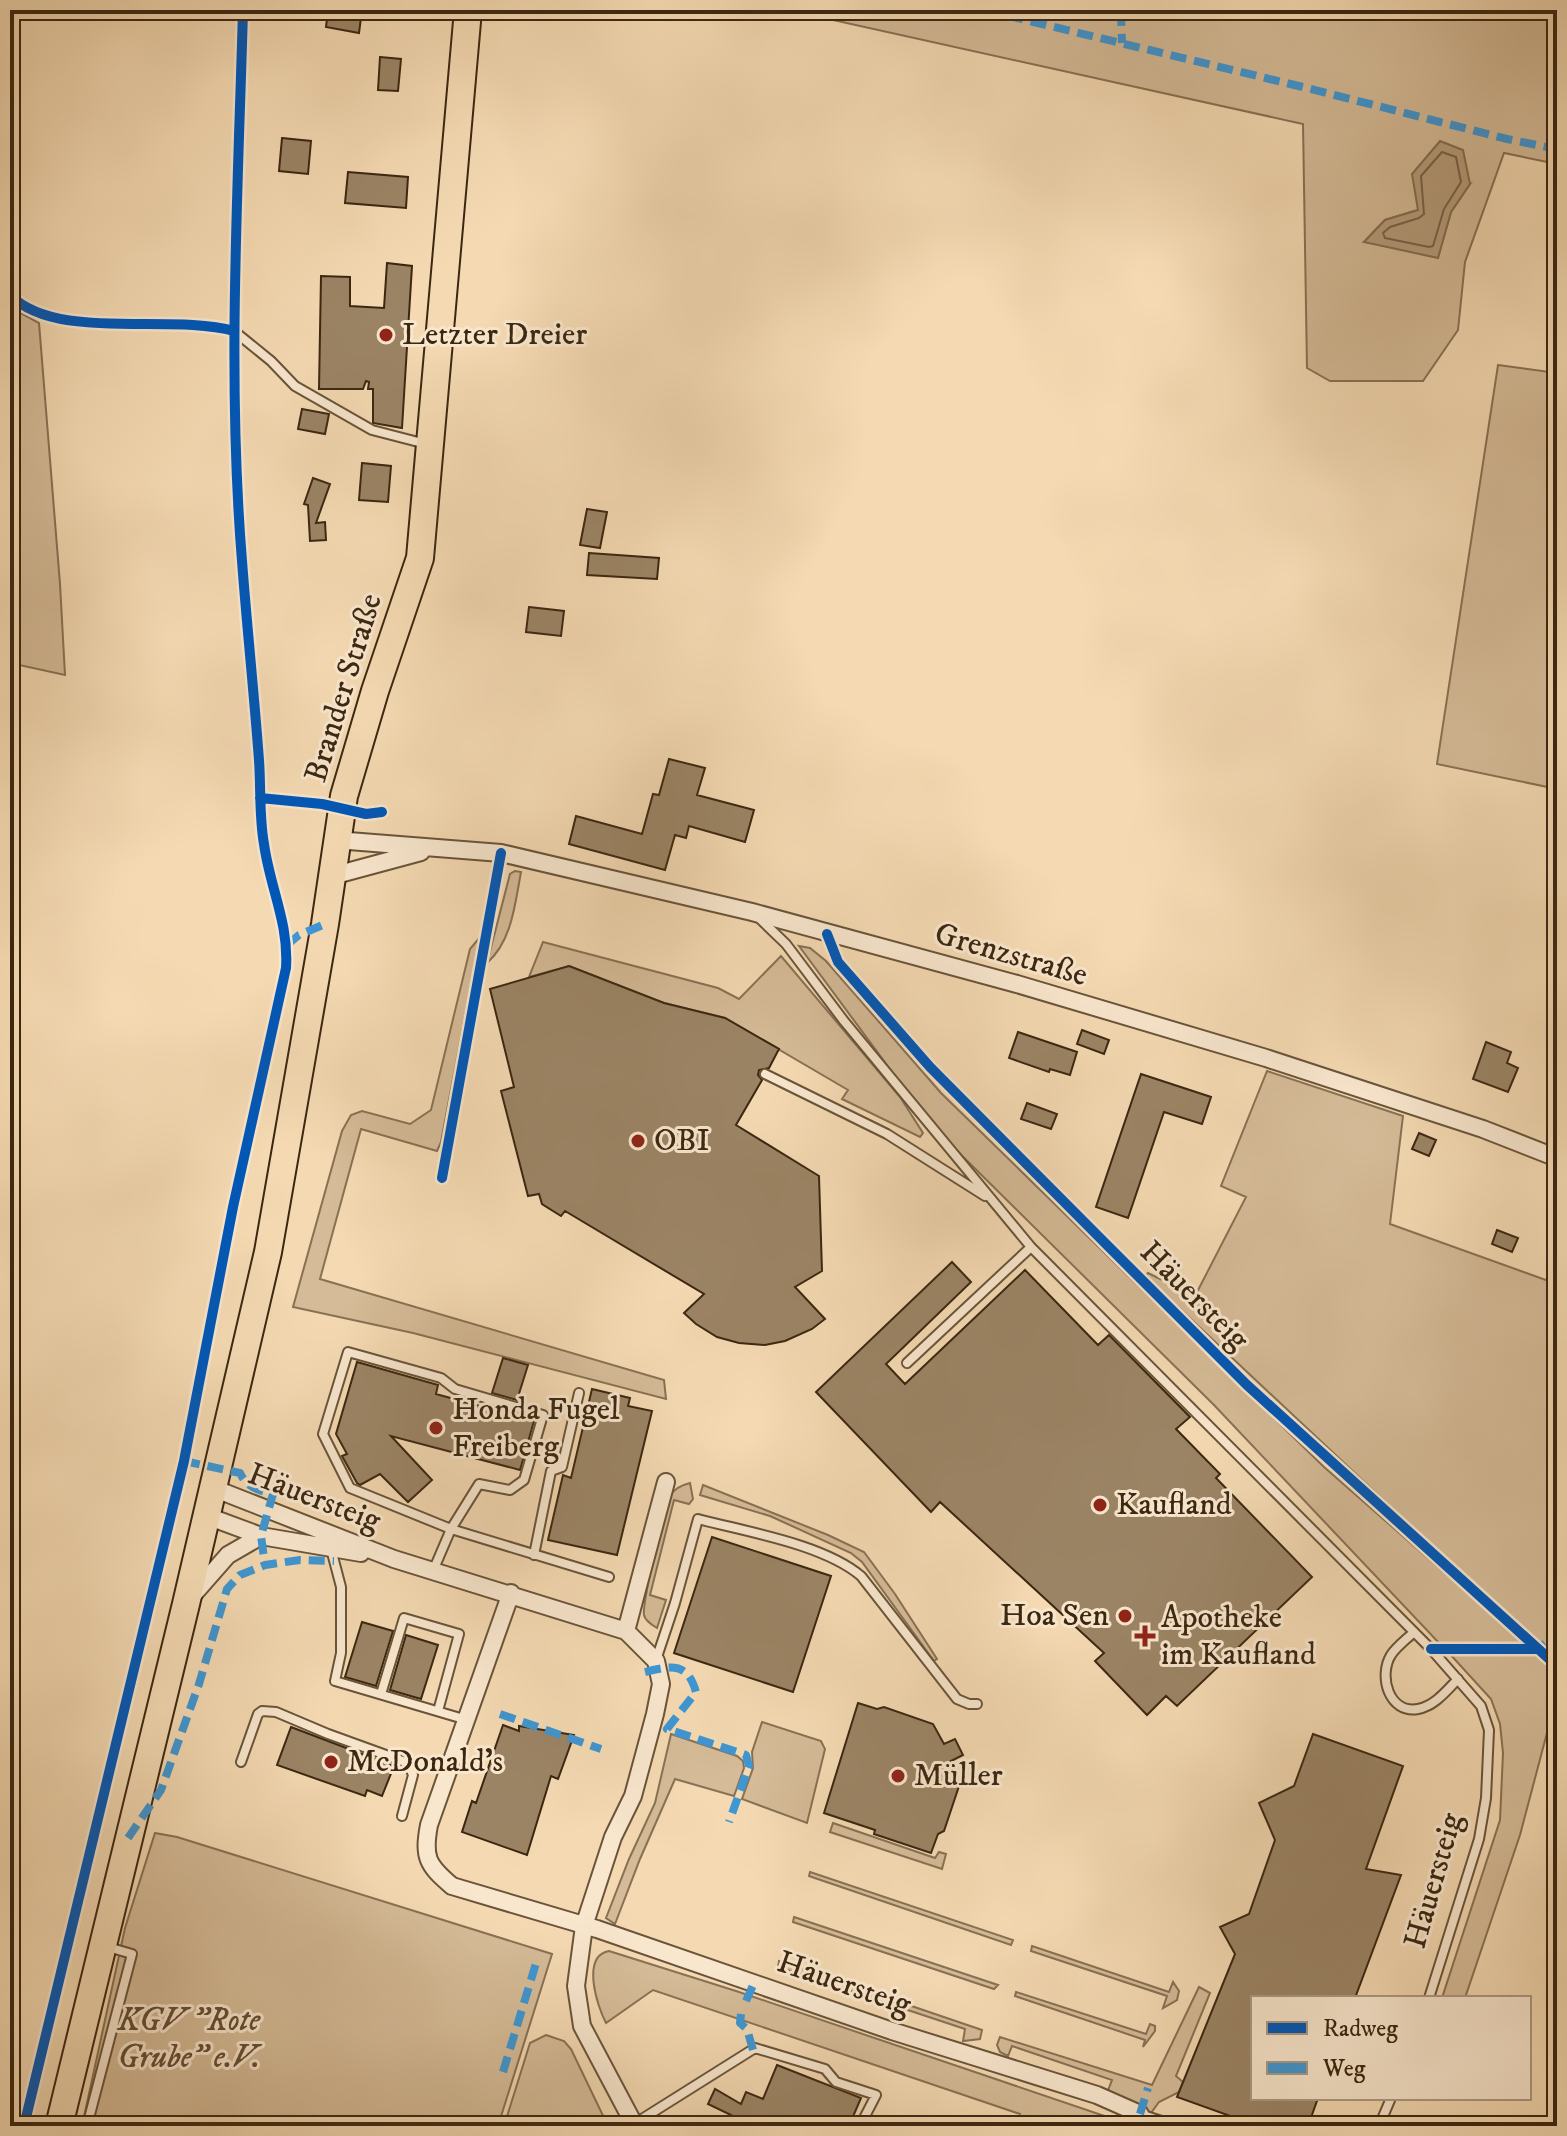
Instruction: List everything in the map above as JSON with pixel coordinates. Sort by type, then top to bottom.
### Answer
[{"type":"main road","name":"Brander Straße","points":[[59,2126],[268,1252],[344,796],[370,706],[420,558],[468,10]]},
{"type":"street","name":"Grenzstraße","points":[[336,840],[501,853],[752,912],[1017,984],[1266,1058],[1483,1129],[1557,1158]]},
{"type":"street","name":"Grenzstraße","points":[[332,876],[439,848]]},
{"type":"street","points":[[626,1631],[666,1482]]},
{"type":"street","name":"Häuersteig","points":[[213,1488],[394,1559],[626,1631],[656,1661]]},
{"type":"street","name":"Häuersteig","points":[[207,1516],[261,1536],[394,1559]]},
{"type":"street","name":"Häuersteig","points":[[186,1604],[210,1572],[228,1555],[261,1536]]},
{"type":"street","name":"Häuersteig","points":[[511,1593],[429,1825],[425,1849],[433,1870],[452,1886],[584,1926],[892,2031],[1097,2095],[1140,2114]]},
{"type":"street","points":[[635,2125],[582,2026],[576,1986],[584,1926],[613,1837],[633,1796],[655,1714],[661,1684],[656,1661]]},
{"type":"lane","points":[[234,331],[271,361],[295,386],[372,430],[429,445]]},
{"type":"lane","name":"Häuersteig","points":[[752,912],[786,944],[844,1021],[1031,1247],[1474,1696],[1486,1717],[1489,1730],[1486,1798],[1479,1839],[1430,1996]]},
{"type":"lane","points":[[765,1074],[887,1134],[992,1201]]},
{"type":"lane","points":[[907,1363],[1031,1247]]},
{"type":"lane","points":[[433,1571],[451,1529],[479,1484],[510,1490],[524,1480],[543,1415],[455,1389],[441,1378],[348,1352],[323,1434],[350,1488],[451,1529],[609,1577]]},
{"type":"lane","points":[[534,1555],[551,1471],[562,1467],[579,1393]]},
{"type":"lane","points":[[656,1661],[698,1519],[825,1554],[850,1566],[957,1699],[977,1704]]},
{"type":"lane","points":[[331,1548],[341,1587],[341,1653],[335,1681],[467,1720]]},
{"type":"lane","points":[[381,1694],[404,1618],[459,1634],[438,1711]]},
{"type":"lane","points":[[1414,1632],[1392,1654],[1386,1666],[1387,1691],[1397,1705],[1416,1710],[1428,1706],[1458,1679]]},
{"type":"lane","points":[[241,1762],[258,1714],[262,1711],[276,1712],[408,1763],[413,1775],[402,1816]]},
{"type":"lane","points":[[87,2126],[132,1954],[102,1946]]},
{"type":"lane","points":[[635,2125],[755,2048],[825,2069],[836,2082],[876,2095],[860,2126]]},
{"type":"lane","points":[[1379,2126],[1390,2100]]},
{"type":"lane","name":"Häuersteig","points":[[1140,2114],[1177,2126]]},
{"type":"green space","points":[[788,10],[1557,10],[1557,164],[1504,153],[1465,262],[1458,330],[1423,381],[1330,381],[1307,368],[1303,124]],"holes":[[[1470,184],[1451,212],[1438,257],[1364,242],[1385,220],[1418,210]]]},
{"type":"green space","points":[[10,307],[39,323],[65,675],[10,663]]},
{"type":"green space","points":[[1498,365],[1557,373],[1557,789],[1437,764]]},
{"type":"green space","points":[[521,872],[511,921],[502,944],[487,963],[510,874]]},
{"type":"green space","points":[[480,937],[437,1151],[361,1129],[320,1279],[664,1380],[666,1399],[413,1333],[293,1307],[342,1131],[351,1115],[362,1111],[410,1124],[431,1110],[470,949]]},
{"type":"green space","points":[[543,942],[718,988],[739,999],[781,956],[900,1097],[923,1133],[920,1137],[842,1099],[848,1090],[725,1018],[664,1003],[569,966],[529,977]]},
{"type":"green space","points":[[799,946],[810,948],[826,961],[941,1093],[1324,1467],[1527,1645],[1439,1643],[1214,1405],[932,1126]]},
{"type":"green space","points":[[1267,1071],[1403,1116],[1390,1224],[1557,1284],[1557,1663],[1145,1276],[1148,1273],[1195,1296],[1246,1197],[1221,1186]]},
{"type":"green space","points":[[690,1483],[693,1499],[689,1504],[674,1500],[650,1595],[666,1600],[657,1628],[644,1615],[654,1556],[670,1496],[678,1487]]},
{"type":"green space","points":[[703,1485],[864,1552],[937,1659],[934,1661],[862,1562],[851,1553],[770,1516],[700,1495]]},
{"type":"green space","points":[[1448,1652],[1534,1653],[1557,1675],[1557,1695],[1520,1835],[1466,1996],[1443,1996],[1500,1820],[1503,1753],[1500,1724],[1491,1699]]},
{"type":"green space","points":[[762,1722],[821,1741],[825,1749],[807,1823],[742,1799],[753,1768],[752,1752]]},
{"type":"green space","points":[[671,1734],[737,1756],[743,1761],[744,1768],[734,1796],[675,1779],[615,1924],[606,1918],[655,1803]]},
{"type":"green space","points":[[833,1823],[935,1858],[939,1852],[946,1854],[942,1869],[830,1832]]},
{"type":"green space","name":"KGV \"Rote Grube\" e.V.","points":[[155,1833],[177,1837],[552,1954],[498,2126],[82,2126],[125,1928]]},
{"type":"green space","points":[[810,1872],[1013,1940],[1011,1945],[809,1876]]},
{"type":"green space","points":[[794,1917],[998,1985],[994,1989],[793,1922]]},
{"type":"green space","points":[[1032,1946],[1169,1992],[1173,1982],[1179,1991],[1177,2000],[1163,2008],[1167,1996],[1031,1951]]},
{"type":"green space","points":[[609,1951],[1134,2126],[1017,2126],[1020,2114],[653,1990],[606,2023],[596,1994],[593,1971],[600,1955]]},
{"type":"green space","points":[[779,1961],[982,2030],[980,2039],[963,2041],[965,2029],[778,1967]]},
{"type":"green space","points":[[1199,1987],[1210,1993],[1176,2076],[1183,2082],[1179,2092],[1159,2102],[1151,2113],[1111,2097],[1107,2093],[1112,2080],[1012,2046],[1008,2056],[1000,2052],[997,2045],[1000,2037],[1152,2085]]},
{"type":"green space","points":[[1016,1992],[1146,2034],[1150,2024],[1155,2026],[1155,2031],[1143,2047],[1145,2040],[1015,1996]]},
{"type":"green space","points":[[546,2035],[564,2041],[571,2049],[608,2126],[504,2126],[530,2043]]},
{"type":"water","points":[[1440,141],[1463,150],[1470,184],[1451,212],[1438,258],[1364,242],[1385,220],[1418,210],[1412,174]]},
{"type":"building","points":[[328,10],[362,10],[359,33],[326,27]]},
{"type":"building","points":[[380,57],[401,59],[398,91],[378,90]]},
{"type":"building","points":[[282,138],[311,141],[308,174],[279,171]]},
{"type":"building","points":[[348,172],[408,177],[406,208],[345,203]]},
{"type":"building","points":[[387,263],[412,266],[402,428],[373,423],[373,389],[368,389],[369,382],[366,381],[363,389],[319,389],[321,276],[350,277],[350,306],[384,308]]},
{"type":"building","points":[[302,409],[329,414],[325,434],[298,429]]},
{"type":"building","points":[[362,463],[391,466],[388,502],[359,500]]},
{"type":"building","points":[[313,478],[330,484],[316,523],[325,522],[326,540],[310,541],[308,505],[304,504]]},
{"type":"building","points":[[587,509],[607,512],[600,548],[580,545]]},
{"type":"building","points":[[589,553],[659,558],[657,579],[587,575]]},
{"type":"building","points":[[529,607],[564,611],[561,636],[526,632]]},
{"type":"building","points":[[669,759],[705,768],[697,795],[754,810],[745,842],[689,826],[686,838],[675,835],[665,870],[569,844],[576,816],[642,834],[653,794],[659,795]]},
{"type":"building","name":"OBI","points":[[569,966],[664,1003],[725,1018],[779,1049],[769,1068],[759,1070],[762,1080],[736,1125],[819,1176],[822,1271],[795,1287],[825,1319],[812,1329],[785,1341],[765,1345],[717,1337],[684,1313],[704,1294],[565,1211],[561,1216],[542,1204],[539,1194],[528,1196],[501,1091],[514,1087],[490,989]]},
{"type":"building","points":[[1082,1030],[1109,1040],[1104,1054],[1077,1044]]},
{"type":"building","points":[[1018,1032],[1077,1052],[1070,1075],[1050,1069],[1049,1072],[1009,1058]]},
{"type":"building","points":[[1486,1042],[1511,1052],[1507,1063],[1518,1068],[1508,1092],[1473,1079]]},
{"type":"building","points":[[1141,1074],[1211,1097],[1202,1124],[1164,1112],[1128,1218],[1096,1207]]},
{"type":"building","points":[[1027,1103],[1057,1114],[1051,1129],[1021,1119]]},
{"type":"building","points":[[1419,1133],[1436,1140],[1429,1156],[1412,1149]]},
{"type":"building","points":[[1497,1230],[1518,1238],[1512,1252],[1492,1244]]},
{"type":"building","points":[[952,1262],[971,1282],[886,1364],[905,1384],[1025,1270],[1098,1345],[1109,1335],[1190,1417],[1176,1429],[1220,1474],[1216,1478],[1312,1577],[1177,1706],[1166,1696],[1147,1715],[1095,1661],[1104,1653],[940,1502],[931,1512],[816,1392]]},
{"type":"building","points":[[503,1358],[528,1365],[517,1400],[492,1393]]},
{"type":"building","name":"Honda Fugel Freiberg","points":[[357,1362],[438,1385],[436,1394],[534,1421],[520,1470],[391,1436],[432,1480],[408,1502],[380,1474],[360,1485],[342,1456],[347,1454],[336,1434]]},
{"type":"building","points":[[592,1389],[630,1398],[628,1406],[652,1411],[617,1555],[548,1540],[563,1475],[571,1478]]},
{"type":"building","points":[[712,1537],[831,1576],[793,1692],[674,1653]]},
{"type":"building","points":[[362,1622],[393,1631],[376,1686],[345,1677]]},
{"type":"building","points":[[406,1635],[438,1645],[421,1699],[390,1690]]},
{"type":"building","name":"Müller","points":[[858,1703],[877,1709],[884,1707],[933,1724],[944,1744],[955,1739],[963,1755],[951,1761],[961,1780],[944,1831],[938,1834],[931,1853],[824,1813]]},
{"type":"building","points":[[503,1725],[519,1731],[519,1726],[574,1735],[558,1779],[551,1776],[527,1855],[462,1832],[472,1801],[476,1803]]},
{"type":"building","name":"McDonald's","points":[[291,1727],[394,1766],[382,1796],[367,1790],[365,1796],[277,1765]]},
{"type":"building","points":[[1313,1734],[1403,1766],[1366,1869],[1401,1875],[1356,1996],[1251,1996],[1251,2100],[1317,2100],[1308,2126],[1258,2126],[1177,2097],[1235,1954],[1220,1927],[1249,1914],[1275,1840],[1259,1803],[1294,1786]]},
{"type":"building","points":[[777,2065],[861,2098],[849,2126],[736,2126],[728,2121],[731,2115],[708,2104],[715,2089],[741,2104],[746,2092],[763,2099]]},
{"type":"marked path","points":[[984,10],[1557,149]]},
{"type":"marked path","points":[[1121,10],[1122,43]]},
{"type":"marked path","points":[[287,945],[299,935],[325,924]]},
{"type":"marked path","points":[[184,1461],[240,1473],[250,1485],[273,1494],[261,1536],[265,1565]]},
{"type":"marked path","points":[[128,1838],[161,1790],[199,1684],[227,1589],[240,1575],[265,1565],[300,1560],[334,1561]]},
{"type":"marked path","points":[[1531,1649],[1538,1649],[1557,1634]]},
{"type":"marked path","points":[[645,1672],[663,1668],[683,1670],[696,1692],[667,1729],[746,1755],[749,1766],[729,1822]]},
{"type":"marked path","points":[[500,1714],[601,1749]]},
{"type":"marked path","points":[[503,2072],[537,1960]]},
{"type":"marked path","points":[[746,2001],[754,1983]]},
{"type":"marked path","points":[[741,2014],[740,2023],[747,2029],[753,2050]]},
{"type":"marked path","points":[[1140,2114],[1148,2088]]},
{"type":"marked path","points":[[1153,2126],[1155,2118]]},
{"type":"cycle path","points":[[24,2126],[184,1461],[233,1207],[286,968],[285,936],[262,834],[238,492],[234,354],[243,10]]},
{"type":"cycle path","points":[[10,295],[30,309],[56,318],[116,324],[208,326],[234,331]]},
{"type":"cycle path","points":[[260,798],[322,804],[366,814],[382,812]]},
{"type":"cycle path","points":[[442,1178],[501,853]]},
{"type":"cycle path","points":[[827,934],[838,962],[930,1067],[1108,1246],[1247,1385],[1557,1666]]},
{"type":"cycle path","points":[[1431,1649],[1538,1649]]},
{"type":"place","name":"Letzter Dreier","points":[[386,335]]},
{"type":"place","name":"OBI","points":[[638,1141]]},
{"type":"place","name":"Honda Fugel Freiberg","points":[[436,1428]]},
{"type":"place","name":"Kaufland","points":[[1100,1505]]},
{"type":"place","name":"Hoa Sen","points":[[1125,1616]]},
{"type":"place","name":"Apotheke im Kaufland","points":[[1145,1636]]},
{"type":"place","name":"McDonald's","points":[[331,1762]]},
{"type":"place","name":"Müller","points":[[898,1776]]}]
